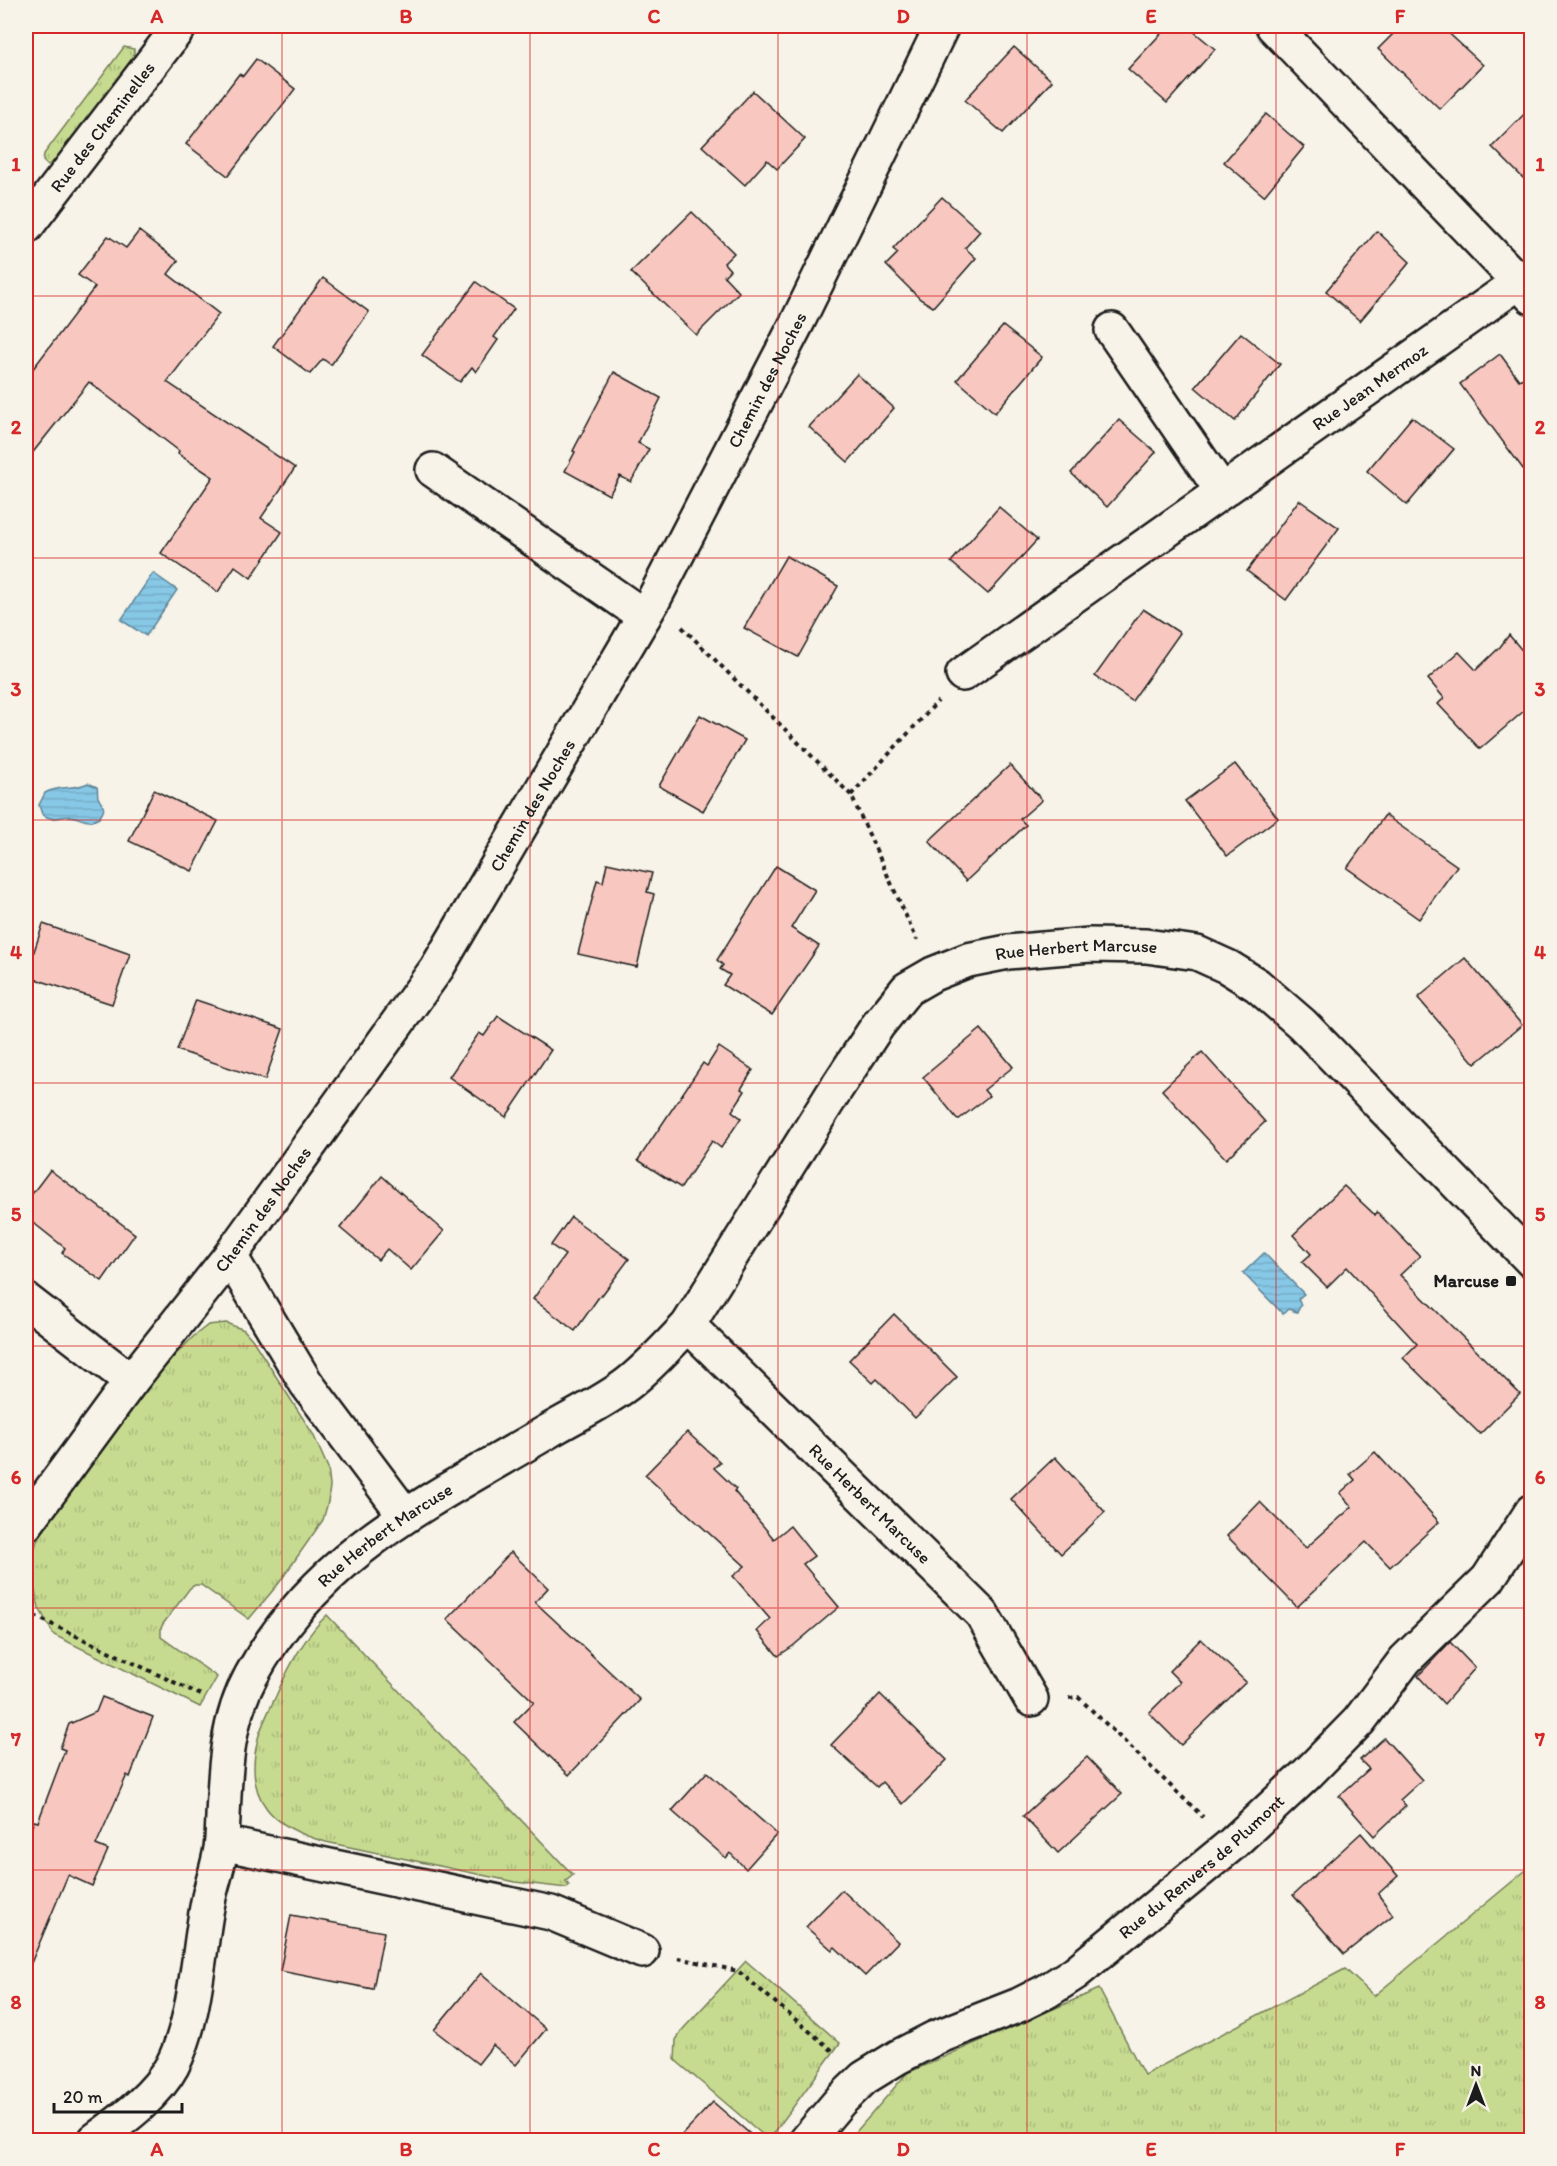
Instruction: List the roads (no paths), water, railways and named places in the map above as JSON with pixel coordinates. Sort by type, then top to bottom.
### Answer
[{"type":"street","name":"Rue des Cheminelles","points":[[26,227],[180,26]]},
{"type":"street","name":"Chemin des Noches","points":[[26,1524],[131,1381],[230,1256],[437,968],[649,608],[798,321],[942,26]]},
{"type":"street","name":"Rue Jean Mermoz","points":[[963,674],[1222,491],[1527,284],[1274,26]]},
{"type":"street","points":[[1112,330],[1222,491]]},
{"type":"street","points":[[433,470],[649,608]]},
{"type":"street","name":"Rue Herbert Marcuse","points":[[95,2140],[118,2123],[152,2092],[172,2067],[185,2031],[208,1902],[222,1843],[227,1745],[235,1712],[250,1677],[278,1631],[315,1588],[350,1555],[405,1515],[628,1384],[660,1356],[687,1325],[825,1105],[878,1025],[907,989],[933,974],[968,960],[1008,952],[1090,945],[1146,946],[1197,953],[1228,967],[1257,985],[1302,1024],[1532,1261]]},
{"type":"street","points":[[230,1256],[306,1383],[405,1515]]},
{"type":"street","points":[[26,1300],[131,1381]]},
{"type":"street","name":"Rue Herbert Marcuse","points":[[687,1325],[982,1614],[1031,1699]]},
{"type":"street","name":"Rue du Renvers de Plumont","points":[[807,2140],[840,2101],[864,2078],[935,2038],[1019,2005],[1047,1991],[1075,1973],[1231,1845],[1306,1775],[1359,1721],[1405,1660],[1488,1579],[1532,1511]]},
{"type":"street","points":[[222,1843],[551,1913],[642,1951]]},
{"type":"water","points":[[153,573],[177,590],[146,636],[121,620]]},
{"type":"water","points":[[88,783],[97,787],[98,797],[103,807],[99,818],[90,821],[71,816],[51,818],[42,814],[39,805],[45,793]]},
{"type":"water","points":[[1264,1253],[1304,1294],[1298,1299],[1301,1305],[1297,1312],[1288,1309],[1283,1314],[1243,1273]]},
{"type":"place","name":"Marcuse","points":[[1511,1281]]}]
